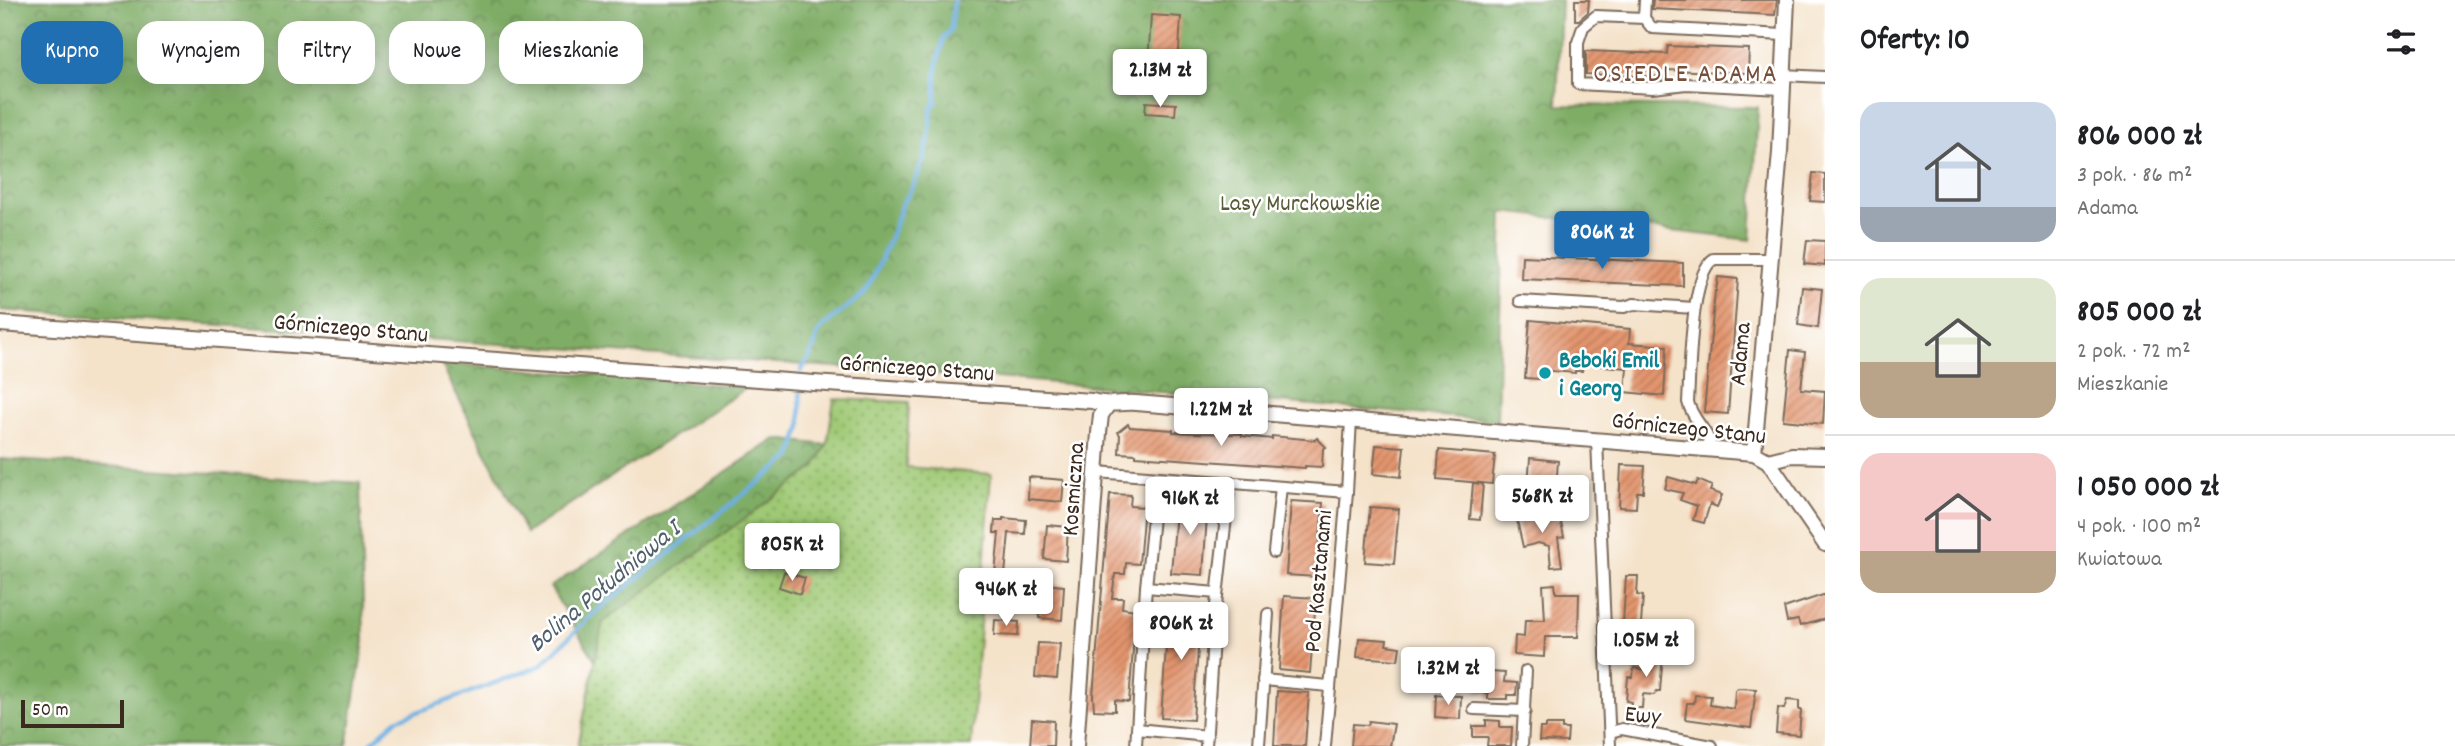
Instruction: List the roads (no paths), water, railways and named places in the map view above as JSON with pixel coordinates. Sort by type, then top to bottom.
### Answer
[{"type":"street","points":[[1645,0],[1644,18],[1652,28],[1784,35]]},
{"type":"street","name":"Adama","points":[[1754,453],[1780,152],[1787,0]]},
{"type":"street","points":[[1644,18],[1596,16],[1583,27],[1578,42],[1578,84],[1653,88],[1686,84],[1782,82],[1825,77]]},
{"type":"street","name":"Adama","points":[[1711,449],[1711,442],[1693,415],[1688,402],[1694,308],[1703,280],[1703,269],[1714,259],[1771,259]]},
{"type":"street","name":"Adama","points":[[1520,301],[1694,308]]},
{"type":"street","name":"Górniczego Stanu","points":[[0,324],[375,353],[1092,401],[1107,406],[1119,402],[1136,403],[1711,449],[1754,453],[1768,461],[1792,455],[1825,456]]},
{"type":"street","name":"Kosmiczna","points":[[1076,746],[1101,415],[1107,406]]},
{"type":"street","name":"Pod Kasztanami","points":[[1325,746],[1351,420]]},
{"type":"street","points":[[1597,440],[1610,746]]},
{"type":"street","points":[[1768,461],[1825,544]]},
{"type":"street","points":[[1097,472],[1347,492]]},
{"type":"street","points":[[1136,746],[1146,587],[1157,477]]},
{"type":"street","points":[[1137,729],[1207,741],[1217,593],[1230,482]]},
{"type":"street","name":"Pod Kasztanami","points":[[1274,552],[1281,486]]},
{"type":"street","points":[[1146,587],[1217,593]]},
{"type":"street","points":[[1259,745],[1268,614]]},
{"type":"street","points":[[1522,746],[1526,671]]},
{"type":"street","points":[[1263,680],[1329,686]]},
{"type":"street","points":[[1474,709],[1525,711]]},
{"type":"street","name":"Ewy","points":[[1610,732],[1622,729],[1713,746]]},
{"type":"waterway","name":"Bolina Południowa I","points":[[801,371],[823,327],[859,298],[868,287],[902,203],[914,184],[930,131],[931,108],[936,103],[936,72],[943,39],[951,29],[954,0]]},
{"type":"waterway","name":"Bolina Południowa I","points":[[368,746],[396,720],[540,666],[594,613],[792,456],[801,426],[800,393]]},
{"type":"place","name":"Beboki Emil i Georg","points":[[1545,373]]},
{"type":"district","name":"OSIEDLE ADAMA","points":[[1686,72]]},
{"type":"park label","name":"Lasy Murckowskie","points":[[1300,202]]}]
